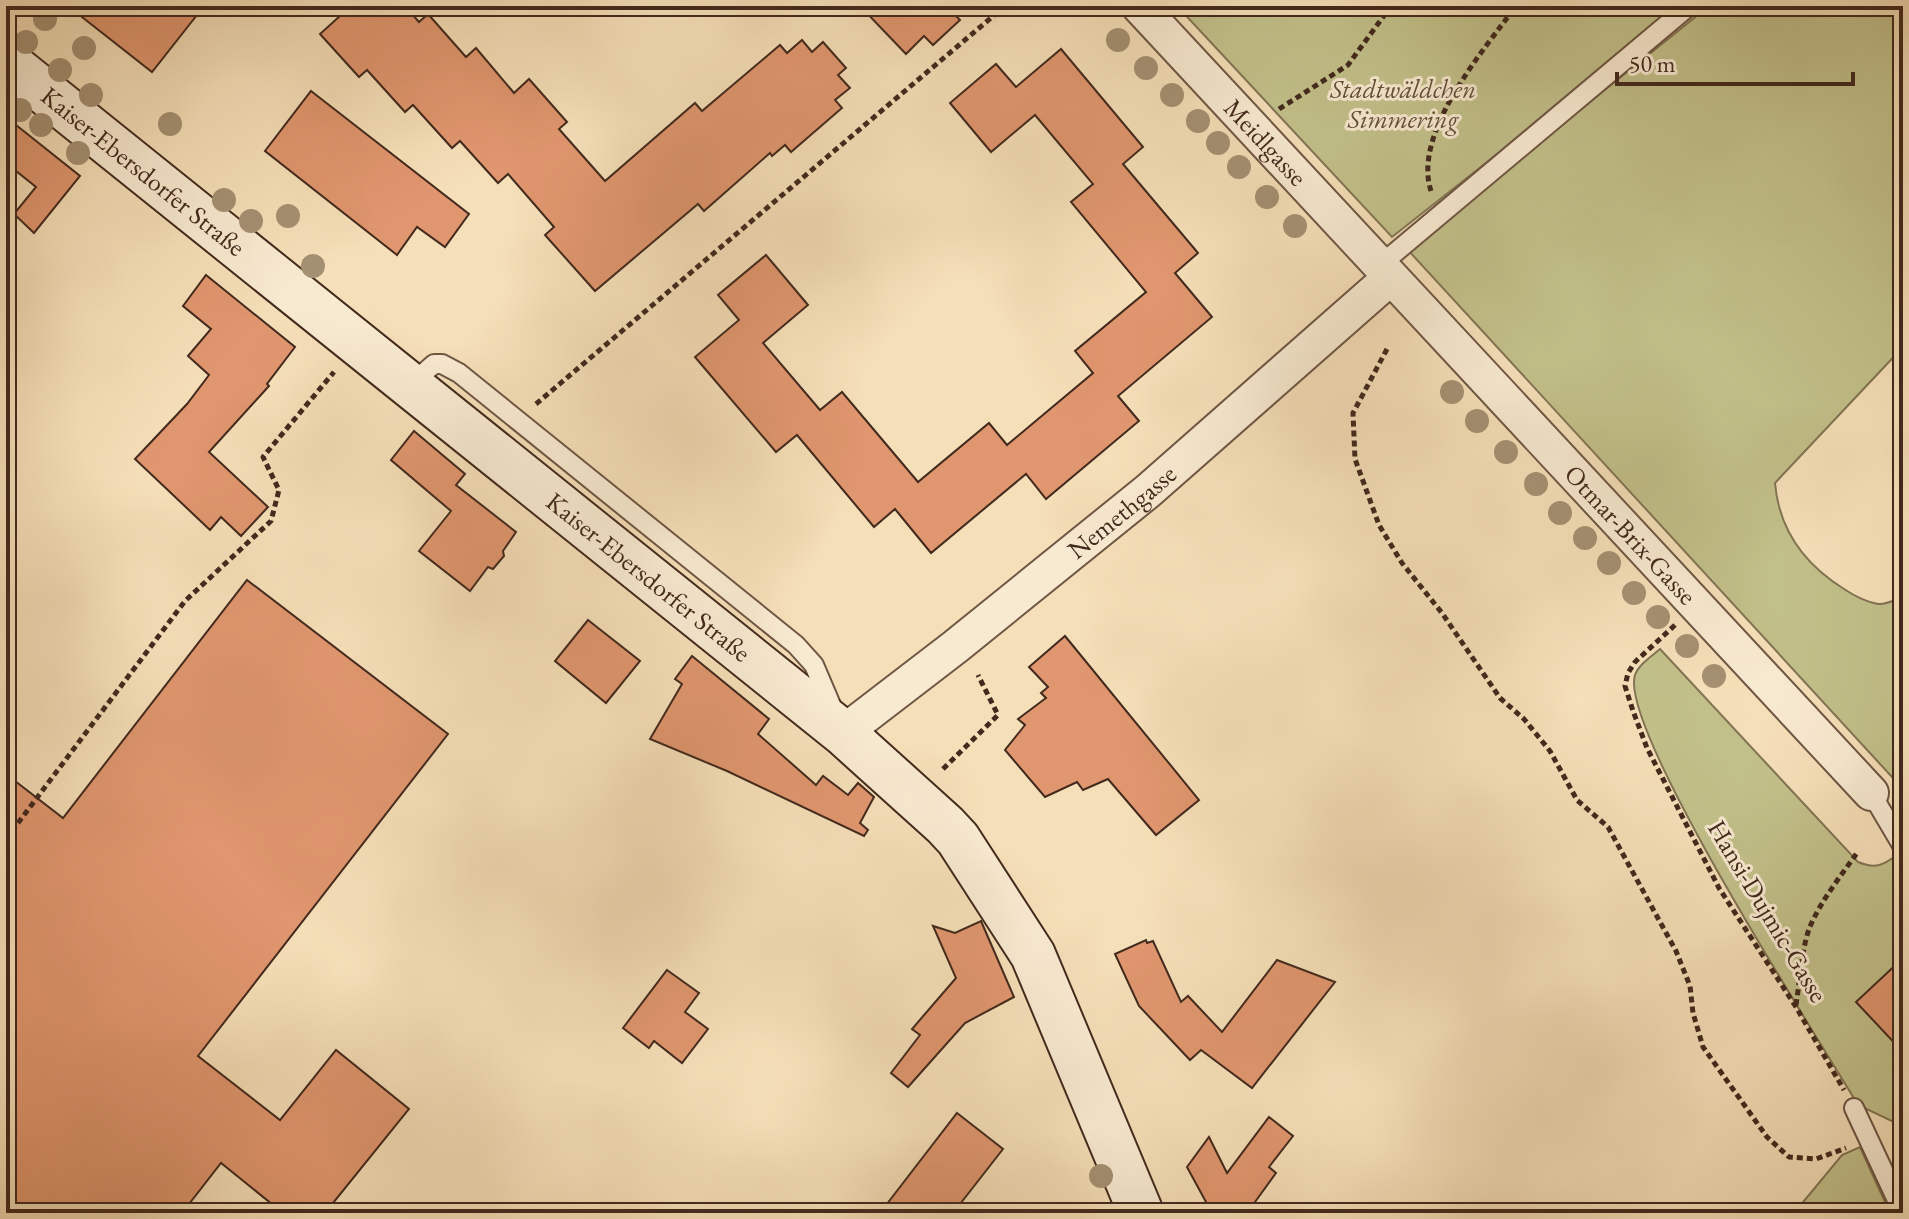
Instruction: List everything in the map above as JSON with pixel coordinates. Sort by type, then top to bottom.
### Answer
[{"type":"main road","name":"Kaiser-Ebersdorfer Straße","points":[[6,61],[843,733],[958,839],[1033,955],[1141,1213]]},
{"type":"street","name":"Meidlgasse","points":[[1139,6],[1384,272]]},
{"type":"street","name":"Nemethgasse","points":[[843,733],[1148,491],[1384,272]]},
{"type":"street","name":"Otmar-Brix-Gasse","points":[[1384,272],[1871,793]]},
{"type":"lane","points":[[1384,272],[1439,215],[1689,6]]},
{"type":"lane","points":[[409,386],[426,369],[442,364],[459,373],[517,419],[796,645],[814,665],[843,733]]},
{"type":"lane","points":[[1871,793],[1903,847]]},
{"type":"lane","points":[[1854,1108],[1903,1213]]},
{"type":"path","points":[[517,419],[1005,6]]},
{"type":"path","points":[[1251,127],[1348,65],[1391,6]]},
{"type":"path","points":[[1439,215],[1427,180],[1434,133],[1459,84],[1516,6]]},
{"type":"path","points":[[6,839],[185,601],[271,521],[279,490],[263,457],[358,344]]},
{"type":"path","points":[[1387,349],[1353,413],[1355,459],[1379,525],[1402,563],[1451,625],[1500,698],[1524,719],[1550,751],[1577,800],[1608,827],[1676,951],[1690,986],[1693,1013],[1703,1047],[1767,1137],[1789,1157],[1816,1159],[1868,1137]]},
{"type":"path","name":"Hansi-Dujmic-Gasse","points":[[1661,638],[1635,662],[1625,686],[1647,748],[1719,888],[1796,1007],[1854,1108]]},
{"type":"path","points":[[943,769],[998,715],[978,675]]},
{"type":"path","points":[[1796,1007],[1804,948],[1810,928],[1857,853]]},
{"type":"green space","name":"Stadtwäldchen Simmering","points":[[1177,6],[1680,6],[1618,59],[1392,237]]},
{"type":"green space","points":[[1709,6],[1903,6],[1903,347],[1775,483],[1777,500],[1788,531],[1817,568],[1869,602],[1884,604],[1902,597],[1903,789],[1407,249]]},
{"type":"green space","points":[[1660,649],[1858,862],[1878,865],[1897,855],[1903,861],[1903,958],[1857,1002],[1903,1052],[1903,1130],[1892,1121],[1858,1105],[1726,887],[1688,818],[1657,756],[1638,706],[1635,675]]},
{"type":"green space","points":[[1860,1147],[1890,1213],[1794,1213],[1842,1155]]},
{"type":"building","points":[[68,6],[204,6],[152,72]]},
{"type":"building","points":[[351,6],[405,6],[419,22],[428,14],[466,57],[476,48],[514,93],[529,79],[567,122],[559,129],[605,181],[695,103],[702,111],[780,45],[787,53],[802,40],[812,52],[823,42],[846,68],[838,75],[850,88],[835,100],[842,108],[791,152],[785,145],[772,156],[770,153],[704,211],[698,204],[595,291],[545,235],[554,227],[508,174],[498,183],[460,141],[452,148],[413,105],[405,112],[367,70],[359,77],[320,34]]},
{"type":"building","points":[[860,6],[946,6],[960,20],[933,45],[924,36],[906,54]]},
{"type":"building","points":[[1061,49],[1143,147],[1123,164],[1198,253],[1175,273],[1212,317],[1118,396],[1139,421],[1046,499],[1026,474],[931,553],[895,509],[874,527],[797,435],[776,452],[695,357],[739,320],[718,295],[766,255],[808,305],[763,343],[820,410],[842,392],[918,482],[989,423],[1007,445],[1093,373],[1075,351],[1146,292],[1071,202],[1093,184],[1035,115],[991,152],[950,103],[996,64],[1016,87]]},
{"type":"building","points":[[311,91],[469,214],[445,247],[417,227],[397,255],[265,151]]},
{"type":"building","points":[[6,117],[80,176],[34,233],[14,214],[36,187],[6,163]]},
{"type":"building","points":[[206,275],[295,347],[267,384],[269,386],[209,452],[268,507],[241,536],[221,517],[210,530],[135,459],[187,404],[209,375],[188,356],[211,329],[183,306]]},
{"type":"building","points":[[414,431],[465,474],[456,485],[516,532],[503,551],[504,556],[493,569],[488,567],[470,591],[419,551],[451,511],[391,460]]},
{"type":"building","points":[[247,580],[448,734],[198,1056],[280,1120],[336,1050],[409,1109],[325,1213],[283,1213],[221,1163],[182,1213],[6,1213],[6,774],[63,818]]},
{"type":"building","points":[[588,620],[640,661],[606,703],[555,661]]},
{"type":"building","points":[[1065,636],[1199,800],[1156,835],[1108,779],[1083,790],[1077,782],[1045,797],[1005,750],[1025,725],[1018,719],[1046,698],[1041,693],[1048,687],[1029,667]]},
{"type":"building","points":[[692,656],[769,719],[758,734],[816,785],[823,776],[848,795],[858,783],[874,797],[860,823],[868,830],[864,836],[727,771],[650,739],[682,684],[675,679]]},
{"type":"building","points":[[981,921],[1014,997],[965,1023],[908,1087],[891,1073],[920,1035],[912,1029],[956,978],[933,926],[955,933]]},
{"type":"building","points":[[1146,940],[1147,943],[1153,941],[1181,1002],[1188,996],[1222,1032],[1277,960],[1335,982],[1252,1088],[1201,1050],[1190,1060],[1139,1006],[1115,954]]},
{"type":"building","points":[[1903,958],[1903,1052],[1856,1002]]},
{"type":"building","points":[[667,970],[699,993],[685,1012],[708,1029],[682,1063],[654,1041],[649,1048],[623,1028]]},
{"type":"building","points":[[957,1113],[1003,1149],[953,1213],[880,1213]]},
{"type":"building","points":[[1269,1117],[1293,1136],[1269,1167],[1276,1173],[1255,1202],[1260,1213],[1212,1213],[1187,1167],[1209,1137],[1227,1173]]}]
